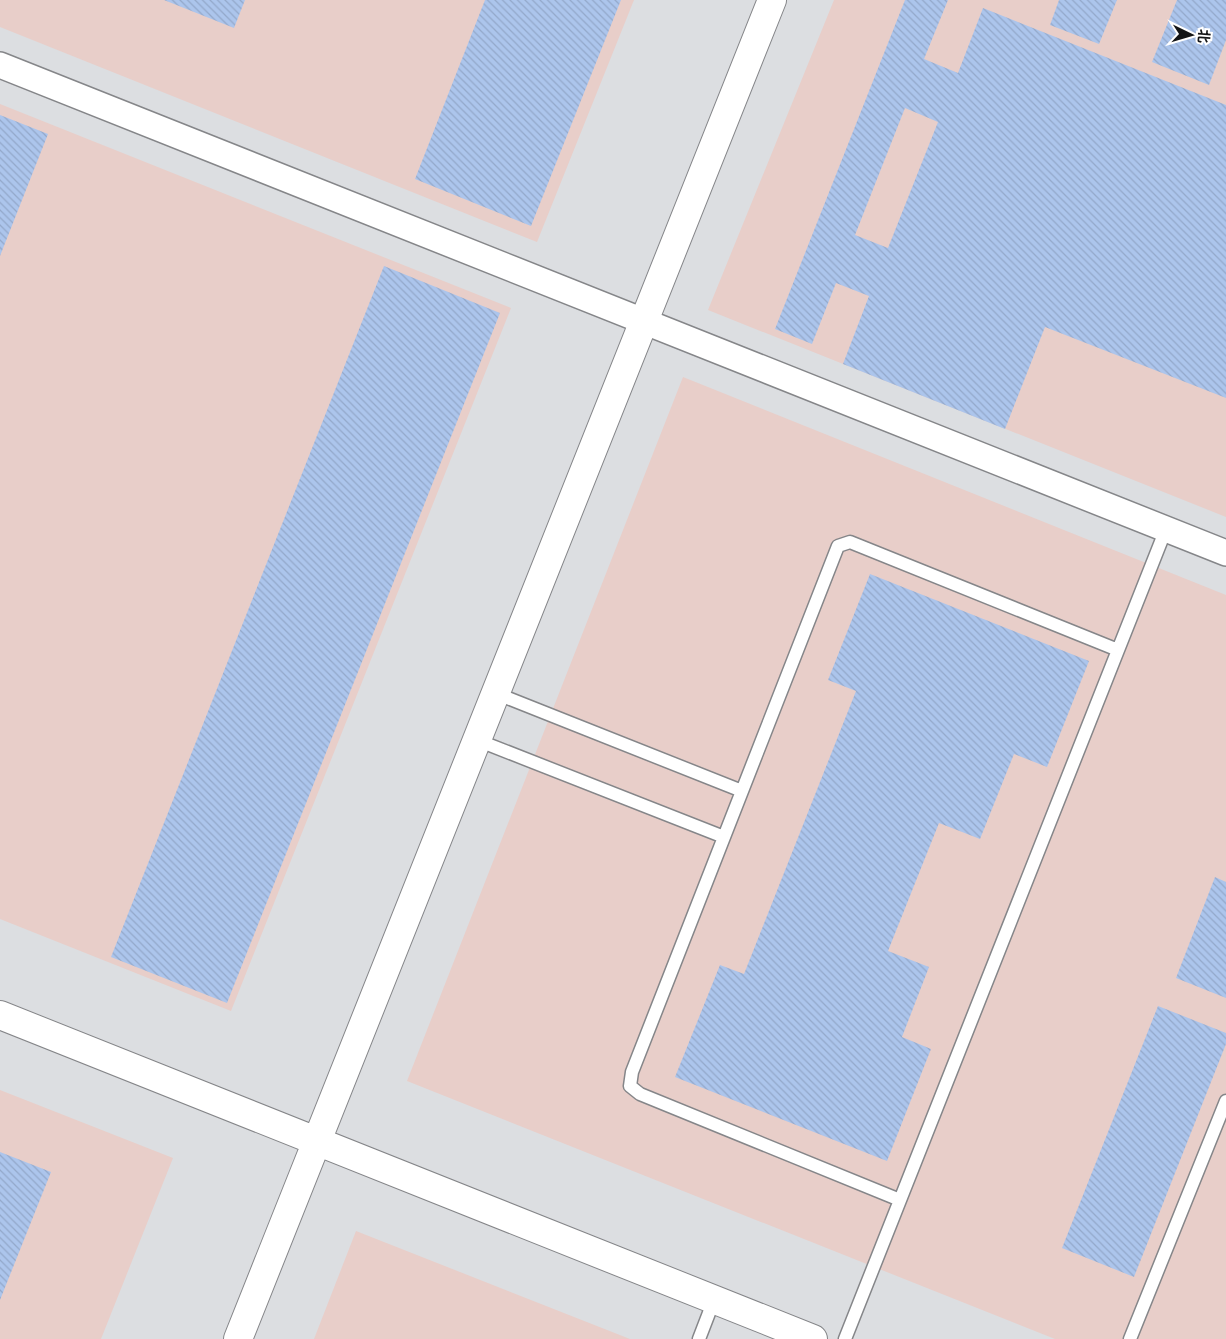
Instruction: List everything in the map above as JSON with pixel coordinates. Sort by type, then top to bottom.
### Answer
[{"type":"street","points":[[238,1339],[772,0]]},
{"type":"street","points":[[0,65],[1226,553]]},
{"type":"street","points":[[0,1015],[813,1339]]},
{"type":"lane","points":[[845,1339],[1166,529]]},
{"type":"lane","points":[[900,1200],[640,1094],[630,1086],[632,1072],[838,546],[850,542],[1118,650]]},
{"type":"lane","points":[[495,693],[742,790]]},
{"type":"lane","points":[[477,740],[724,837]]},
{"type":"lane","points":[[1130,1339],[1226,1101]]},
{"type":"lane","points":[[699,1339],[714,1300]]},
{"type":"shaded area","points":[[0,0],[634,0],[537,242],[0,27]]},
{"type":"shaded area","points":[[834,0],[1226,0],[1226,517],[708,310]]},
{"type":"shaded area","points":[[0,104],[511,308],[231,1011],[0,919]]},
{"type":"shaded area","points":[[683,377],[1226,595],[1226,1339],[1055,1339],[407,1081]]},
{"type":"shaded area","points":[[0,1090],[173,1158],[101,1339],[0,1339]]},
{"type":"shaded area","points":[[356,1231],[630,1339],[314,1339]]},
{"type":"building","points":[[164,0],[245,0],[234,28]]},
{"type":"building","points":[[485,0],[621,0],[531,226],[415,179]]},
{"type":"building","points":[[905,0],[948,0],[924,59],[958,73],[983,8],[1226,105],[1226,398],[1045,327],[1005,429],[843,364],[869,296],[836,283],[812,344],[775,329]],"holes":[[[905,108],[938,122],[888,248],[855,235]]]},
{"type":"building","points":[[1059,0],[1117,0],[1099,44],[1050,25]]},
{"type":"building","points":[[1177,0],[1226,0],[1226,40],[1209,85],[1152,62]]},
{"type":"building","points":[[0,115],[48,134],[0,256]]},
{"type":"building","points":[[384,266],[500,313],[227,1003],[111,957]]},
{"type":"building","points":[[870,574],[1089,661],[1047,767],[1014,754],[980,839],[939,823],[888,951],[929,967],[902,1037],[931,1049],[887,1161],[675,1077],[720,965],[744,974],[856,691],[828,680]]},
{"type":"building","points":[[1215,877],[1226,882],[1226,998],[1176,978]]},
{"type":"building","points":[[1158,1006],[1226,1033],[1226,1044],[1134,1277],[1062,1248]]},
{"type":"building","points":[[0,1152],[51,1172],[0,1300]]}]
